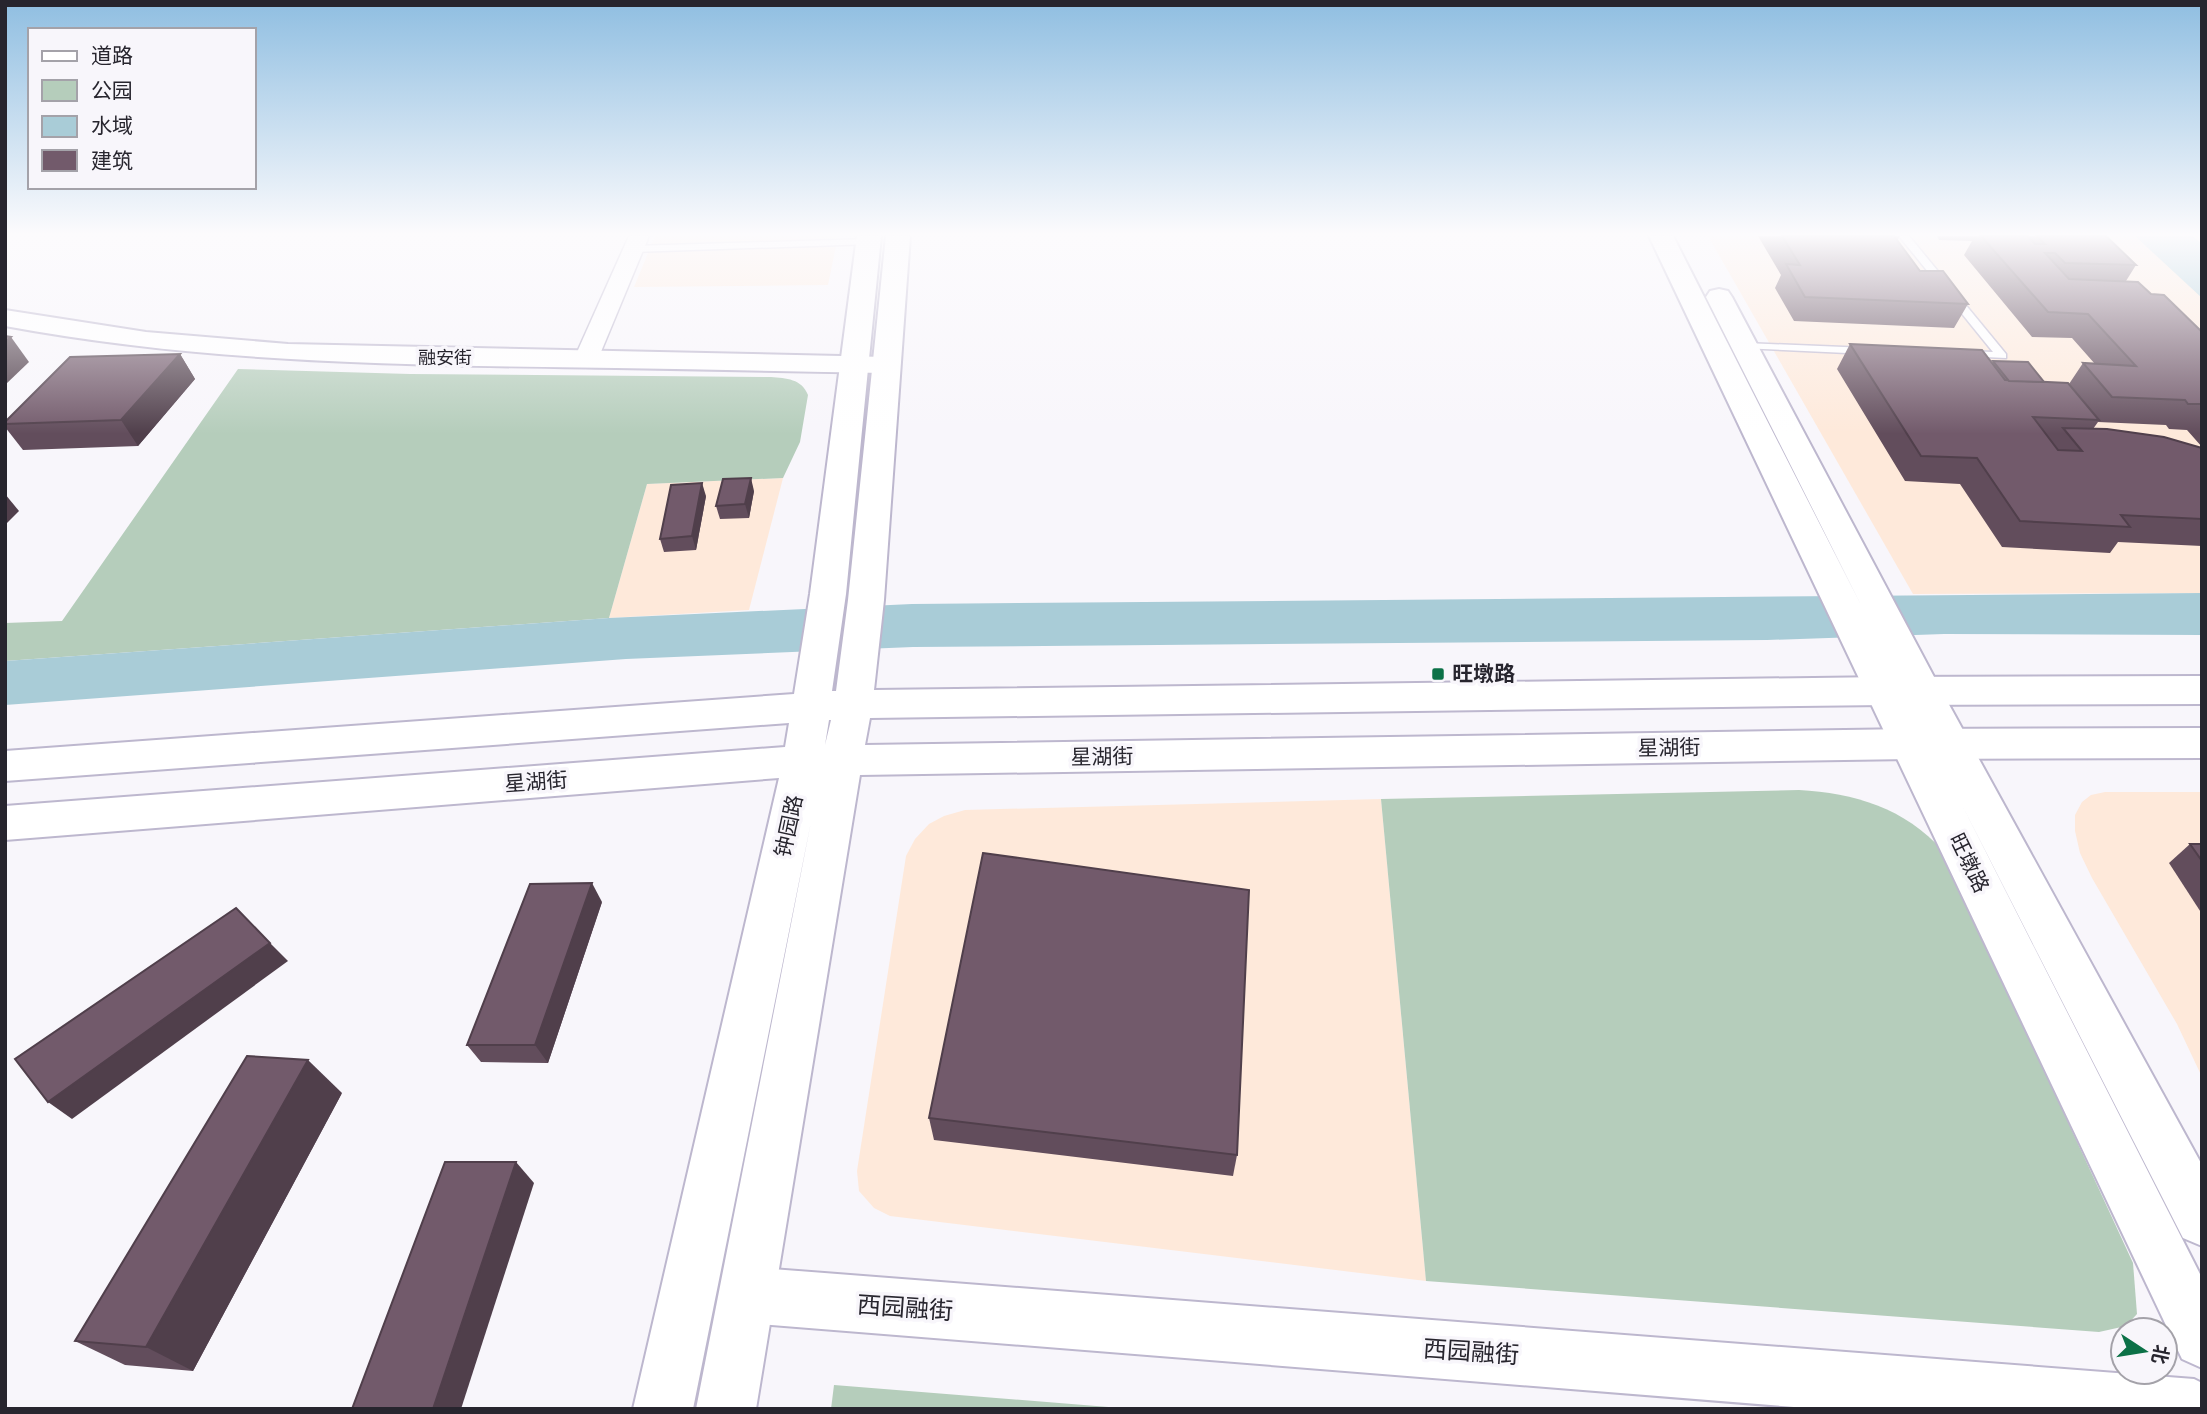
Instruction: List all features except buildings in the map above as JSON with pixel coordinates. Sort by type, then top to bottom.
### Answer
[{"type":"main road","name":"钟园路","points":[[726,1409],[747,1296],[824,761],[828,691],[828,594],[861,302]]},
{"type":"main road","name":"钟园路","points":[[828,691],[860,656],[892,302]]},
{"type":"main road","name":"旺墩路","points":[[1693,302],[1830,581],[1882,647],[1930,744],[2202,1339]]},
{"type":"main road","name":"旺墩路","points":[[1722,302],[1866,582],[1882,647]]},
{"type":"main road","name":"融安街","points":[[5,318],[102,335],[278,352],[407,358],[886,365]]},
{"type":"main road","points":[[5,766],[828,691],[2202,690]]},
{"type":"main road","name":"星湖街","points":[[5,823],[824,761],[1930,744],[2202,743]]},
{"type":"main road","name":"旺墩路","points":[[1930,744],[2202,1219]]},
{"type":"main road","name":"钟园路","points":[[663,1409],[824,761]]},
{"type":"main road","name":"西园融街","points":[[747,1296],[2194,1409]]},
{"type":"street","points":[[586,359],[610,302]]},
{"type":"lane","points":[[1948,354],[2002,356],[1958,302]]},
{"type":"lane","points":[[1745,346],[1881,351]]},
{"type":"shaded area","points":[[1746,302],[2202,302],[2202,593],[1913,594]]},
{"type":"shaded area","points":[[783,478],[749,610],[609,618],[647,484]]},
{"type":"shaded area","points":[[2105,792],[2202,792],[2202,1077],[2177,1024],[2080,853],[2075,815],[2082,802],[2091,795]]},
{"type":"shaded area","points":[[1381,799],[1426,1281],[890,1216],[874,1208],[859,1191],[857,1171],[906,856],[915,839],[929,824],[965,810]]},
{"type":"green space","points":[[238,369],[410,374],[771,377],[798,383],[808,395],[800,442],[783,478],[647,484],[609,618],[5,661],[5,623],[62,621]]},
{"type":"green space","points":[[1799,790],[1859,799],[1912,824],[1943,851],[2133,1263],[2137,1314],[2109,1316],[2109,1330],[2099,1332],[1426,1281],[1381,799]]},
{"type":"green space","points":[[834,1385],[1133,1409],[831,1409]]},
{"type":"water","points":[[2202,593],[2202,635],[1944,634],[1767,640],[913,647],[626,659],[5,705],[5,661],[609,618],[912,604]]},
{"type":"place","name":"旺墩路","points":[[1438,674]]}]
